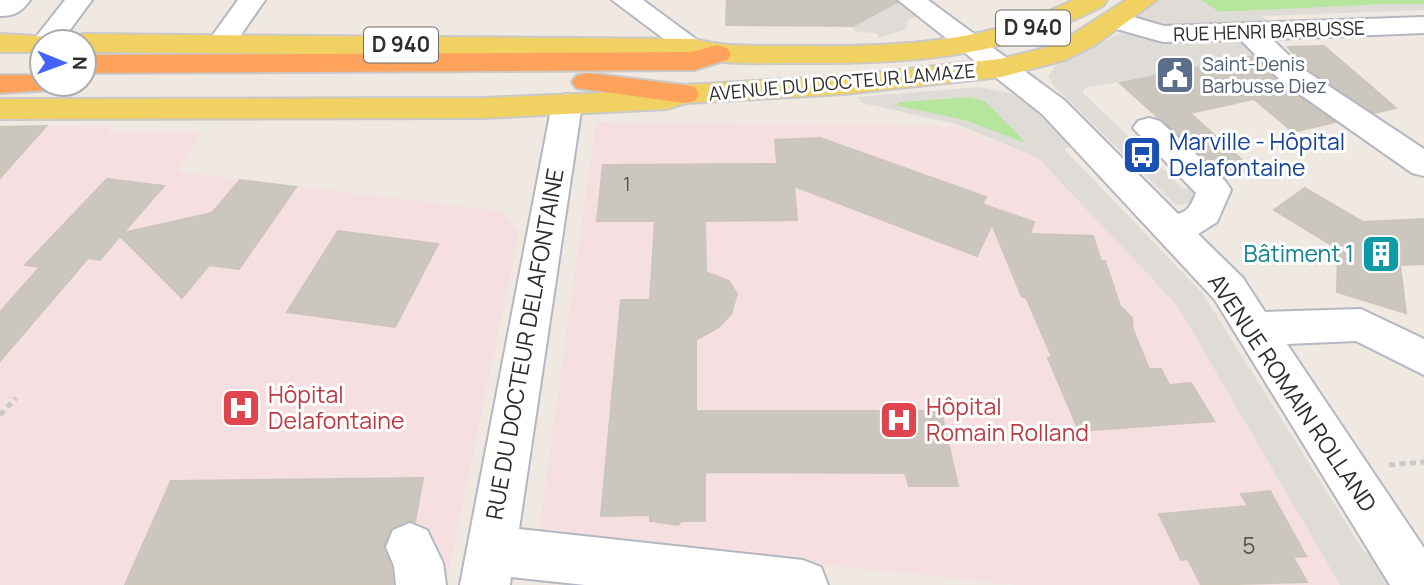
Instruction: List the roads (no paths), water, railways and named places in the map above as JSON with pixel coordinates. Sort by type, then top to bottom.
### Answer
[{"type":"highway","points":[[98,65],[694,61],[706,51]]},
{"type":"highway","points":[[0,65],[28,65]]},
{"type":"highway","points":[[98,83],[573,82],[604,83],[684,94]]},
{"type":"highway","points":[[0,84],[28,84]]},
{"type":"main road","name":"D 940","points":[[969,43],[1050,22],[1094,0]]},
{"type":"main road","name":"D 940","points":[[1001,68],[1045,58],[1116,20],[1144,0]]},
{"type":"main road","points":[[0,43],[28,43]]},
{"type":"main road","name":"D 940","points":[[98,43],[706,51]]},
{"type":"main road","name":"AVENUE DU DOCTEUR LAMAZE","points":[[706,51],[905,53],[969,43]]},
{"type":"main road","name":"AVENUE DU DOCTEUR LAMAZE","points":[[684,94],[844,85],[1001,68]]},
{"type":"main road","name":"D 940","points":[[0,109],[483,108],[667,99],[684,94]]},
{"type":"street","points":[[0,8],[8,8],[17,0]]},
{"type":"street","points":[[56,28],[79,0]]},
{"type":"street","points":[[625,0],[706,51]]},
{"type":"street","name":"AVENUE ROMAIN ROLLAND","points":[[911,0],[1053,107],[1229,289],[1419,585]]},
{"type":"street","points":[[221,43],[247,7]]},
{"type":"street","name":"RUE HENRI BARBUSSE","points":[[1116,20],[1163,34],[1424,25]]},
{"type":"street","points":[[1249,32],[1292,75],[1424,165]]},
{"type":"street","name":"RUE DU DOCTEUR DELAFONTAINE","points":[[487,567],[567,104]]},
{"type":"street","points":[[1149,128],[1214,190],[1205,215],[1194,224],[1171,228]]},
{"type":"street","points":[[1254,329],[1361,325],[1424,358]]},
{"type":"street","points":[[487,567],[803,585]]},
{"type":"place","name":"Saint-Denis Barbusse Diez","points":[[1175,75]]},
{"type":"place","name":"Marville - Hôpital Delafontaine","points":[[1142,155]]},
{"type":"place","name":"Bâtiment 1","points":[[1381,254]]},
{"type":"place","name":"Hôpital Delafontaine","points":[[241,408]]},
{"type":"place","name":"Hôpital Romain Rolland","points":[[899,420]]}]
